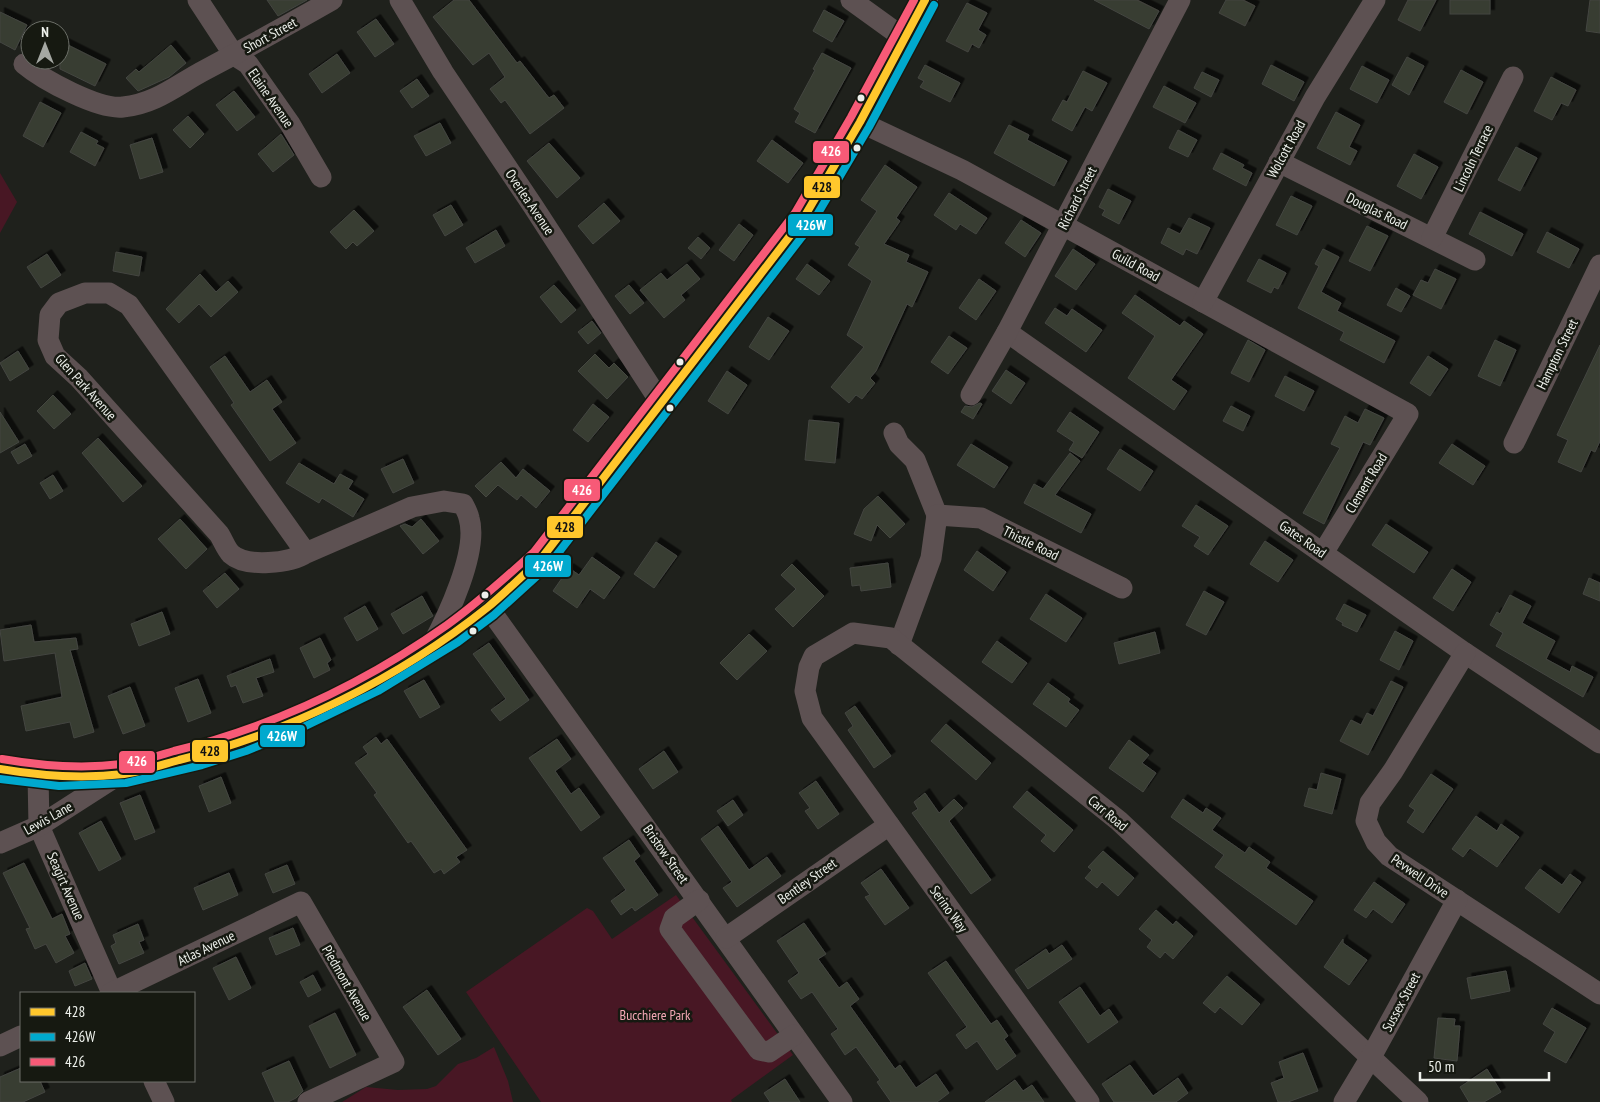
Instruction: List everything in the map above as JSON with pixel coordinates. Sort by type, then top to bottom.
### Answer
[{"type":"main road","points":[[0,769],[38,775],[120,774],[194,758],[277,729],[380,678],[431,647],[488,607],[541,559],[803,219],[860,122],[926,0]]},
{"type":"street","name":"Elaine Avenue","points":[[198,0],[234,55],[248,64],[290,124],[321,177]]},
{"type":"street","name":"Short Street","points":[[31,70],[43,80],[101,104],[122,108],[159,98],[332,0]]},
{"type":"street","name":"Overlea Avenue","points":[[400,0],[442,72],[533,206],[661,403]]},
{"type":"street","points":[[851,0],[905,39]]},
{"type":"street","name":"Richard Street","points":[[971,395],[1007,332],[1180,0]]},
{"type":"street","name":"Wolcott Road","points":[[1204,302],[1315,96],[1374,0]]},
{"type":"street","name":"Lincoln Terrace","points":[[1432,238],[1513,77]]},
{"type":"street","name":"Guild Road","points":[[860,122],[962,170],[1408,414]]},
{"type":"street","name":"Douglas Road","points":[[1279,162],[1475,260]]},
{"type":"street","name":"Hampton Street","points":[[1514,443],[1600,266]]},
{"type":"street","name":"Glen Park Avenue","points":[[306,553],[129,305],[109,293],[85,293],[59,303],[50,315],[48,340],[55,356],[78,378],[212,527],[232,555],[252,562],[277,562],[297,559],[306,553],[412,507],[444,501],[463,504],[470,518],[469,550],[449,614],[431,647]]},
{"type":"street","name":"Gates Road","points":[[1007,332],[1465,653],[1600,743]]},
{"type":"street","name":"Clement Road","points":[[1323,553],[1408,414]]},
{"type":"street","points":[[894,433],[899,444],[915,460],[937,515],[931,558],[899,645]]},
{"type":"street","name":"Thistle Road","points":[[937,515],[981,518],[1122,588]]},
{"type":"street","name":"Bristow Street","points":[[488,607],[842,1102]]},
{"type":"street","name":"Carr Road","points":[[811,716],[805,691],[814,656],[853,633],[890,638],[1119,821],[1418,1102]]},
{"type":"street","name":"Pevwell Drive","points":[[1465,653],[1393,771],[1370,803],[1366,821],[1376,842],[1389,856],[1600,994]]},
{"type":"street","name":"Serino Way","points":[[811,716],[1089,1102]]},
{"type":"street","name":"Lewis Lane","points":[[0,843],[39,826],[120,774]]},
{"type":"street","name":"Seagirt Avenue","points":[[38,775],[39,826],[112,992]]},
{"type":"street","name":"Bentley Street","points":[[726,938],[889,825]]},
{"type":"street","points":[[699,900],[674,918],[670,929],[759,1050],[770,1052],[794,1035]]},
{"type":"street","name":"Sussex Street","points":[[1344,1102],[1371,1057],[1457,900]]},
{"type":"street","name":"Atlas Avenue","points":[[114,992],[301,903]]},
{"type":"street","name":"Piedmont Avenue","points":[[301,903],[394,1062],[308,1102]]},
{"type":"street","points":[[0,1046],[20,1036]]},
{"type":"street","points":[[154,1082],[164,1102]]},
{"type":"green space","points":[[0,173],[17,202],[0,233]]},
{"type":"green space","name":"Bucchiere Park","points":[[676,895],[793,1055],[731,1100],[732,1102],[541,1102],[466,992],[587,908],[593,911],[612,939]]},
{"type":"green space","points":[[494,1047],[508,1081],[513,1102],[342,1102],[366,1087],[398,1090],[427,1089],[436,1086],[458,1064],[476,1058]]},
{"type":"building","points":[[267,0],[307,0],[278,16]]},
{"type":"building","points":[[454,0],[469,0],[517,63],[520,61],[549,98],[554,95],[564,108],[530,134],[505,100],[501,103],[490,89],[505,77],[489,53],[473,65],[433,17]]},
{"type":"building","points":[[1094,0],[1137,0],[1159,11],[1149,29]]},
{"type":"building","points":[[1226,0],[1243,0],[1255,6],[1245,26],[1219,13]]},
{"type":"building","points":[[1408,0],[1436,0],[1420,31],[1398,20]]},
{"type":"building","points":[[1450,0],[1490,0],[1490,14],[1450,14]]},
{"type":"building","points":[[1590,0],[1600,0],[1600,33],[1586,31]]},
{"type":"building","points":[[967,3],[987,13],[978,30],[986,35],[979,48],[972,44],[968,52],[946,41]]},
{"type":"building","points":[[824,10],[844,21],[832,42],[813,31]]},
{"type":"building","points":[[0,12],[20,22],[20,40],[15,50],[0,42]]},
{"type":"building","points":[[376,19],[394,44],[375,57],[357,32]]},
{"type":"building","points":[[171,45],[186,63],[169,77],[138,91],[126,78],[136,69],[139,72]]},
{"type":"building","points":[[70,46],[106,64],[95,86],[62,70],[70,70]]},
{"type":"building","points":[[822,53],[851,68],[815,133],[795,122],[800,113],[794,109]]},
{"type":"building","points":[[337,54],[350,73],[322,93],[309,74]]},
{"type":"building","points":[[1407,57],[1424,66],[1409,95],[1392,85]]},
{"type":"building","points":[[925,65],[960,83],[950,102],[920,87],[924,81],[918,78]]},
{"type":"building","points":[[1271,65],[1304,82],[1294,101],[1262,84]]},
{"type":"building","points":[[1362,66],[1389,80],[1377,103],[1350,89]]},
{"type":"building","points":[[1461,70],[1483,82],[1467,114],[1444,102]]},
{"type":"building","points":[[1083,71],[1107,83],[1092,111],[1085,107],[1072,131],[1052,120],[1063,100],[1067,102]]},
{"type":"building","points":[[1202,72],[1219,80],[1211,97],[1194,88]]},
{"type":"building","points":[[1551,77],[1576,90],[1568,106],[1561,103],[1552,120],[1534,111]]},
{"type":"building","points":[[417,79],[429,96],[412,108],[400,91]]},
{"type":"building","points":[[1164,86],[1196,103],[1185,123],[1153,107]]},
{"type":"building","points":[[234,91],[255,117],[237,131],[216,105]]},
{"type":"building","points":[[40,102],[61,113],[43,147],[23,136]]},
{"type":"building","points":[[1336,112],[1360,125],[1349,147],[1357,151],[1350,165],[1317,148]]},
{"type":"building","points":[[188,116],[204,134],[190,148],[173,130]]},
{"type":"building","points":[[440,123],[451,143],[426,156],[414,136]]},
{"type":"building","points":[[1009,125],[1029,135],[1027,140],[1067,161],[1054,186],[994,153]]},
{"type":"building","points":[[1178,130],[1197,140],[1188,157],[1169,148]]},
{"type":"building","points":[[81,132],[98,141],[96,144],[104,148],[95,166],[70,152]]},
{"type":"building","points":[[281,134],[294,155],[273,172],[258,154]]},
{"type":"building","points":[[152,138],[163,172],[140,179],[130,145]]},
{"type":"building","points":[[772,140],[803,163],[788,183],[757,161]]},
{"type":"building","points":[[549,143],[580,178],[557,198],[527,161]]},
{"type":"building","points":[[1516,147],[1537,158],[1520,191],[1498,180]]},
{"type":"building","points":[[1221,153],[1244,165],[1242,168],[1252,173],[1246,186],[1213,169]]},
{"type":"building","points":[[1414,154],[1438,167],[1421,199],[1397,186]]},
{"type":"building","points":[[885,165],[917,187],[896,218],[900,221],[884,244],[909,255],[906,262],[928,272],[912,307],[907,304],[876,371],[870,378],[875,383],[862,399],[856,395],[849,403],[831,387],[864,347],[847,335],[872,281],[848,265],[860,247],[855,244],[877,211],[861,200]]},
{"type":"building","points":[[1108,189],[1131,201],[1119,224],[1102,215],[1105,210],[1099,207]]},
{"type":"building","points":[[949,193],[987,218],[976,234],[960,224],[956,230],[934,215]]},
{"type":"building","points":[[1291,196],[1312,206],[1297,235],[1276,225]]},
{"type":"building","points":[[604,203],[620,221],[593,244],[578,226]]},
{"type":"building","points":[[451,205],[463,225],[445,236],[433,215]]},
{"type":"building","points":[[354,210],[374,231],[357,246],[353,242],[346,249],[330,232]]},
{"type":"building","points":[[1480,212],[1523,234],[1512,256],[1469,234]]},
{"type":"building","points":[[1189,218],[1210,228],[1197,254],[1186,249],[1183,255],[1161,243],[1168,228],[1180,234]]},
{"type":"building","points":[[1021,220],[1041,233],[1025,257],[1005,243]]},
{"type":"building","points":[[739,224],[753,235],[734,261],[719,250]]},
{"type":"building","points":[[1367,226],[1388,236],[1370,271],[1349,261]]},
{"type":"building","points":[[496,230],[505,246],[475,263],[466,248]]},
{"type":"building","points":[[1547,232],[1579,249],[1569,268],[1537,252]]},
{"type":"building","points":[[698,237],[710,248],[701,259],[688,248]]},
{"type":"building","points":[[1073,249],[1095,264],[1076,290],[1055,276]]},
{"type":"building","points":[[1323,249],[1339,257],[1321,292],[1341,303],[1337,311],[1395,341],[1384,363],[1340,340],[1344,332],[1298,308],[1319,266],[1315,264]]},
{"type":"building","points":[[116,252],[142,257],[139,276],[113,271]]},
{"type":"building","points":[[47,254],[61,275],[41,288],[27,267]]},
{"type":"building","points":[[1259,259],[1286,273],[1278,289],[1274,287],[1271,293],[1247,281]]},
{"type":"building","points":[[687,264],[700,279],[681,295],[685,300],[664,318],[640,290],[661,273],[667,280]]},
{"type":"building","points":[[807,264],[830,281],[819,295],[796,279]]},
{"type":"building","points":[[1435,269],[1456,279],[1441,309],[1413,295],[1421,280],[1428,283]]},
{"type":"building","points":[[200,274],[216,292],[228,281],[238,292],[211,317],[199,304],[179,323],[166,309]]},
{"type":"building","points":[[979,279],[996,291],[976,320],[959,308]]},
{"type":"building","points":[[554,285],[576,310],[561,323],[540,297]]},
{"type":"building","points":[[629,285],[644,303],[630,314],[615,296]]},
{"type":"building","points":[[1396,288],[1410,296],[1401,312],[1387,305]]},
{"type":"building","points":[[1135,295],[1180,326],[1184,321],[1203,334],[1171,380],[1187,391],[1174,410],[1128,378],[1155,336],[1122,313]]},
{"type":"building","points":[[1055,308],[1067,316],[1072,309],[1102,330],[1086,352],[1045,323]]},
{"type":"building","points":[[768,317],[789,331],[769,360],[749,347]]},
{"type":"building","points":[[592,321],[601,333],[588,344],[578,332]]},
{"type":"building","points":[[949,336],[967,348],[948,374],[931,362]]},
{"type":"building","points":[[1248,340],[1265,350],[1249,382],[1231,373]]},
{"type":"building","points":[[1495,340],[1516,350],[1500,386],[1478,376]]},
{"type":"building","points":[[1600,345],[1600,441],[1595,452],[1591,450],[1581,472],[1558,462],[1568,440],[1557,435]]},
{"type":"building","points":[[18,351],[29,369],[10,381],[0,363]]},
{"type":"building","points":[[595,354],[609,368],[614,363],[628,377],[607,399],[578,371]]},
{"type":"building","points":[[225,356],[250,392],[267,380],[282,402],[272,409],[296,443],[270,461],[231,405],[234,403],[210,367]]},
{"type":"building","points":[[1428,356],[1448,369],[1430,396],[1410,383]]},
{"type":"building","points":[[1006,370],[1025,383],[1011,404],[992,391]]},
{"type":"building","points":[[727,371],[747,385],[728,414],[708,401]]},
{"type":"building","points":[[1285,376],[1314,391],[1304,411],[1275,396]]},
{"type":"building","points":[[53,395],[71,414],[54,429],[37,411]]},
{"type":"building","points":[[980,403],[982,404],[973,419],[961,412],[965,406],[972,407]]},
{"type":"building","points":[[593,404],[609,417],[588,442],[573,430]]},
{"type":"building","points":[[1231,406],[1250,416],[1243,431],[1223,421]]},
{"type":"building","points":[[1365,409],[1384,418],[1370,445],[1363,442],[1324,524],[1303,513],[1340,448],[1331,444],[1345,416],[1358,423]]},
{"type":"building","points":[[0,412],[19,442],[0,453]]},
{"type":"building","points":[[1070,412],[1099,432],[1082,458],[1069,450],[1074,442],[1057,431]]},
{"type":"building","points":[[809,420],[839,423],[835,463],[805,460]]},
{"type":"building","points":[[98,438],[142,486],[123,502],[82,453]]},
{"type":"building","points":[[25,444],[32,456],[18,464],[11,452]]},
{"type":"building","points":[[971,444],[1008,467],[994,488],[957,465]]},
{"type":"building","points":[[1452,444],[1485,466],[1473,485],[1439,463]]},
{"type":"building","points":[[1120,449],[1153,471],[1140,491],[1107,469]]},
{"type":"building","points":[[1070,453],[1080,461],[1055,495],[1091,514],[1081,533],[1024,503],[1034,484],[1043,489]]},
{"type":"building","points":[[403,459],[414,483],[393,493],[381,469]]},
{"type":"building","points":[[501,462],[516,478],[523,469],[550,491],[536,508],[521,495],[517,500],[498,485],[486,497],[475,486]]},
{"type":"building","points":[[299,463],[334,484],[340,474],[353,481],[348,489],[364,499],[353,517],[322,498],[319,503],[286,483]]},
{"type":"building","points":[[53,475],[63,491],[50,499],[40,483]]},
{"type":"building","points":[[878,496],[905,524],[890,538],[877,525],[871,541],[854,534],[864,509]]},
{"type":"building","points":[[1196,505],[1228,526],[1208,555],[1194,546],[1200,537],[1182,526]]},
{"type":"building","points":[[180,519],[207,549],[186,569],[158,539]]},
{"type":"building","points":[[421,519],[439,541],[423,554],[400,526],[405,524],[412,527]]},
{"type":"building","points":[[1386,524],[1428,552],[1414,573],[1372,545]]},
{"type":"building","points":[[1265,541],[1293,560],[1278,582],[1250,564]]},
{"type":"building","points":[[656,542],[677,556],[654,588],[634,574]]},
{"type":"building","points":[[977,551],[1006,572],[993,591],[964,570]]},
{"type":"building","points":[[592,557],[620,577],[604,599],[590,589],[577,608],[553,591],[569,568],[579,575]]},
{"type":"building","points":[[888,563],[891,587],[861,591],[860,585],[852,586],[850,568]]},
{"type":"building","points":[[792,564],[824,596],[793,627],[775,609],[796,589],[781,575]]},
{"type":"building","points":[[1452,569],[1471,582],[1453,611],[1433,598]]},
{"type":"building","points":[[225,573],[239,589],[217,608],[203,591]]},
{"type":"building","points":[[1589,578],[1600,583],[1600,601],[1583,594]]},
{"type":"building","points":[[1204,591],[1224,602],[1206,635],[1186,625]]},
{"type":"building","points":[[1046,594],[1082,618],[1066,642],[1030,619]]},
{"type":"building","points":[[1510,595],[1531,606],[1522,623],[1555,641],[1546,659],[1570,672],[1572,666],[1593,677],[1583,697],[1496,646],[1503,633],[1490,625],[1497,612],[1500,614]]},
{"type":"building","points":[[422,596],[433,616],[403,634],[391,614]]},
{"type":"building","points":[[1344,604],[1366,615],[1357,632],[1342,625],[1343,623],[1336,619]]},
{"type":"building","points":[[365,606],[378,629],[357,641],[344,618]]},
{"type":"building","points":[[162,612],[170,634],[139,646],[131,624]]},
{"type":"building","points":[[31,625],[34,642],[76,638],[78,649],[70,650],[94,732],[74,738],[70,722],[26,731],[21,706],[62,697],[55,653],[4,661],[0,630]]},
{"type":"building","points":[[1395,631],[1413,641],[1399,670],[1380,660]]},
{"type":"building","points":[[1155,632],[1160,653],[1119,664],[1114,643]]},
{"type":"building","points":[[749,634],[767,651],[737,680],[720,663]]},
{"type":"building","points":[[320,638],[331,660],[327,663],[330,670],[314,678],[300,648]]},
{"type":"building","points":[[997,641],[1027,663],[1012,683],[982,662]]},
{"type":"building","points":[[489,643],[529,700],[500,721],[491,710],[506,699],[473,654]]},
{"type":"building","points":[[270,659],[274,672],[256,678],[263,696],[243,703],[236,685],[231,687],[227,676]]},
{"type":"building","points":[[198,679],[211,713],[188,722],[175,688]]},
{"type":"building","points":[[424,680],[440,707],[420,718],[404,691]]},
{"type":"building","points":[[1391,681],[1403,687],[1368,755],[1340,741],[1351,720],[1361,725],[1367,713],[1373,716]]},
{"type":"building","points":[[1048,683],[1070,699],[1068,702],[1079,710],[1066,727],[1033,704]]},
{"type":"building","points":[[130,687],[145,726],[123,734],[108,696]]},
{"type":"building","points":[[855,706],[891,756],[874,768],[848,730],[853,726],[845,713]]},
{"type":"building","points":[[946,724],[991,763],[976,780],[931,741]]},
{"type":"building","points":[[376,737],[381,744],[387,739],[467,850],[456,857],[460,862],[444,874],[441,869],[434,873],[411,841],[408,843],[374,795],[377,793],[355,763],[368,754],[363,747]]},
{"type":"building","points":[[557,739],[571,759],[555,771],[571,794],[579,788],[600,817],[581,831],[529,758]]},
{"type":"building","points":[[1129,740],[1149,755],[1142,763],[1156,773],[1143,792],[1109,768]]},
{"type":"building","points":[[664,751],[678,772],[653,789],[639,769]]},
{"type":"building","points":[[1321,773],[1341,779],[1332,814],[1304,806],[1309,788],[1317,790]]},
{"type":"building","points":[[1431,774],[1453,789],[1423,833],[1407,822],[1415,810],[1409,806]]},
{"type":"building","points":[[221,777],[231,803],[209,812],[199,786]]},
{"type":"building","points":[[816,781],[839,814],[818,829],[805,811],[810,808],[799,793]]},
{"type":"building","points":[[1027,791],[1073,830],[1054,852],[1041,841],[1046,835],[1013,807]]},
{"type":"building","points":[[925,793],[939,813],[954,799],[963,808],[949,821],[991,880],[971,894],[912,813],[918,809],[914,802]]},
{"type":"building","points":[[140,795],[155,832],[135,840],[120,803]]},
{"type":"building","points":[[1183,799],[1203,813],[1206,808],[1221,818],[1212,830],[1245,853],[1249,847],[1270,862],[1266,868],[1313,901],[1296,925],[1215,867],[1224,855],[1171,817]]},
{"type":"building","points":[[733,800],[743,815],[728,826],[717,811]]},
{"type":"building","points":[[1476,816],[1497,831],[1501,824],[1519,837],[1497,867],[1470,848],[1463,857],[1452,849]]},
{"type":"building","points":[[101,821],[121,859],[99,871],[79,833]]},
{"type":"building","points":[[718,826],[749,870],[767,857],[781,876],[737,907],[723,888],[732,882],[701,839]]},
{"type":"building","points":[[629,840],[640,856],[634,861],[658,895],[635,911],[632,907],[621,915],[611,901],[626,890],[603,858]]},
{"type":"building","points":[[1103,851],[1134,878],[1118,896],[1102,882],[1097,888],[1085,878],[1092,870],[1088,867]]},
{"type":"building","points":[[24,863],[52,919],[62,914],[70,934],[65,936],[74,953],[56,963],[46,944],[35,949],[26,929],[30,928],[3,873]]},
{"type":"building","points":[[287,865],[295,884],[273,893],[265,874]]},
{"type":"building","points":[[881,869],[909,908],[885,925],[865,897],[870,895],[861,883]]},
{"type":"building","points":[[1540,869],[1562,885],[1570,874],[1581,882],[1559,913],[1525,888]]},
{"type":"building","points":[[229,873],[238,895],[203,910],[194,888]]},
{"type":"building","points":[[1374,882],[1405,904],[1392,923],[1373,909],[1366,918],[1354,910]]},
{"type":"building","points":[[1156,910],[1173,925],[1176,921],[1193,936],[1173,959],[1165,952],[1160,958],[1147,947],[1152,940],[1139,929]]},
{"type":"building","points":[[804,923],[826,954],[818,959],[839,988],[847,982],[859,999],[850,1006],[895,1069],[900,1065],[916,1088],[936,1074],[949,1093],[937,1102],[891,1102],[877,1082],[880,1080],[856,1047],[845,1055],[831,1034],[838,1029],[812,992],[801,999],[788,981],[799,973],[777,941]]},
{"type":"building","points":[[138,924],[144,940],[139,942],[144,953],[119,964],[111,946],[116,943],[113,935]]},
{"type":"building","points":[[293,928],[300,945],[276,955],[269,938]]},
{"type":"building","points":[[1343,939],[1343,943],[1367,960],[1349,985],[1324,967]]},
{"type":"building","points":[[1062,945],[1072,959],[1028,989],[1015,970],[1046,949],[1049,954]]},
{"type":"building","points":[[236,957],[251,988],[229,1000],[213,968]]},
{"type":"building","points":[[946,961],[991,1024],[997,1020],[1008,1036],[1004,1039],[1016,1056],[997,1070],[977,1041],[966,1049],[956,1035],[967,1027],[928,973]]},
{"type":"building","points":[[85,963],[92,979],[75,986],[69,971]]},
{"type":"building","points":[[1506,971],[1510,991],[1471,999],[1467,978]]},
{"type":"building","points":[[313,975],[321,990],[308,997],[300,982]]},
{"type":"building","points":[[1227,976],[1260,1004],[1242,1025],[1220,1007],[1215,1013],[1203,1003]]},
{"type":"building","points":[[1080,987],[1100,1016],[1109,1009],[1118,1022],[1088,1043],[1059,1002]]},
{"type":"building","points":[[427,990],[461,1039],[438,1055],[403,1007]]},
{"type":"building","points":[[1552,1008],[1586,1028],[1566,1063],[1544,1051],[1555,1032],[1543,1024]]},
{"type":"building","points":[[335,1013],[356,1055],[330,1068],[309,1026]]},
{"type":"building","points":[[1438,1018],[1455,1019],[1454,1026],[1460,1026],[1457,1061],[1434,1058]]},
{"type":"building","points":[[1303,1053],[1318,1091],[1288,1102],[1278,1102],[1271,1083],[1284,1078],[1279,1062]]},
{"type":"building","points":[[289,1061],[303,1091],[296,1098],[288,1102],[275,1102],[262,1073]]},
{"type":"building","points":[[1130,1065],[1153,1096],[1178,1078],[1188,1093],[1176,1102],[1114,1102],[1102,1084]]},
{"type":"building","points":[[20,1068],[20,1082],[40,1082],[45,1092],[23,1102],[0,1102],[0,1077]]},
{"type":"building","points":[[1487,1069],[1501,1092],[1484,1102],[1469,1102],[1460,1087]]},
{"type":"building","points":[[785,1079],[800,1102],[770,1102],[764,1093]]},
{"type":"building","points":[[1015,1080],[1023,1091],[1032,1085],[1044,1102],[985,1102]]},
{"type":"transit line","name":"426","points":[[2,759],[62,766],[122,764],[148,759],[246,729],[316,701],[383,666],[447,625],[481,599],[534,552],[795,213],[851,117],[914,0]]},
{"type":"transit line","name":"428","points":[[0,769],[62,776],[108,776],[138,771],[220,748],[302,718],[380,680],[453,633],[488,607],[541,559],[803,219],[860,122],[925,0]]},
{"type":"transit line","name":"426W","points":[[0,779],[59,786],[126,783],[202,765],[246,751],[291,733],[378,691],[458,642],[494,615],[549,565],[811,225],[869,127],[934,5]]}]
